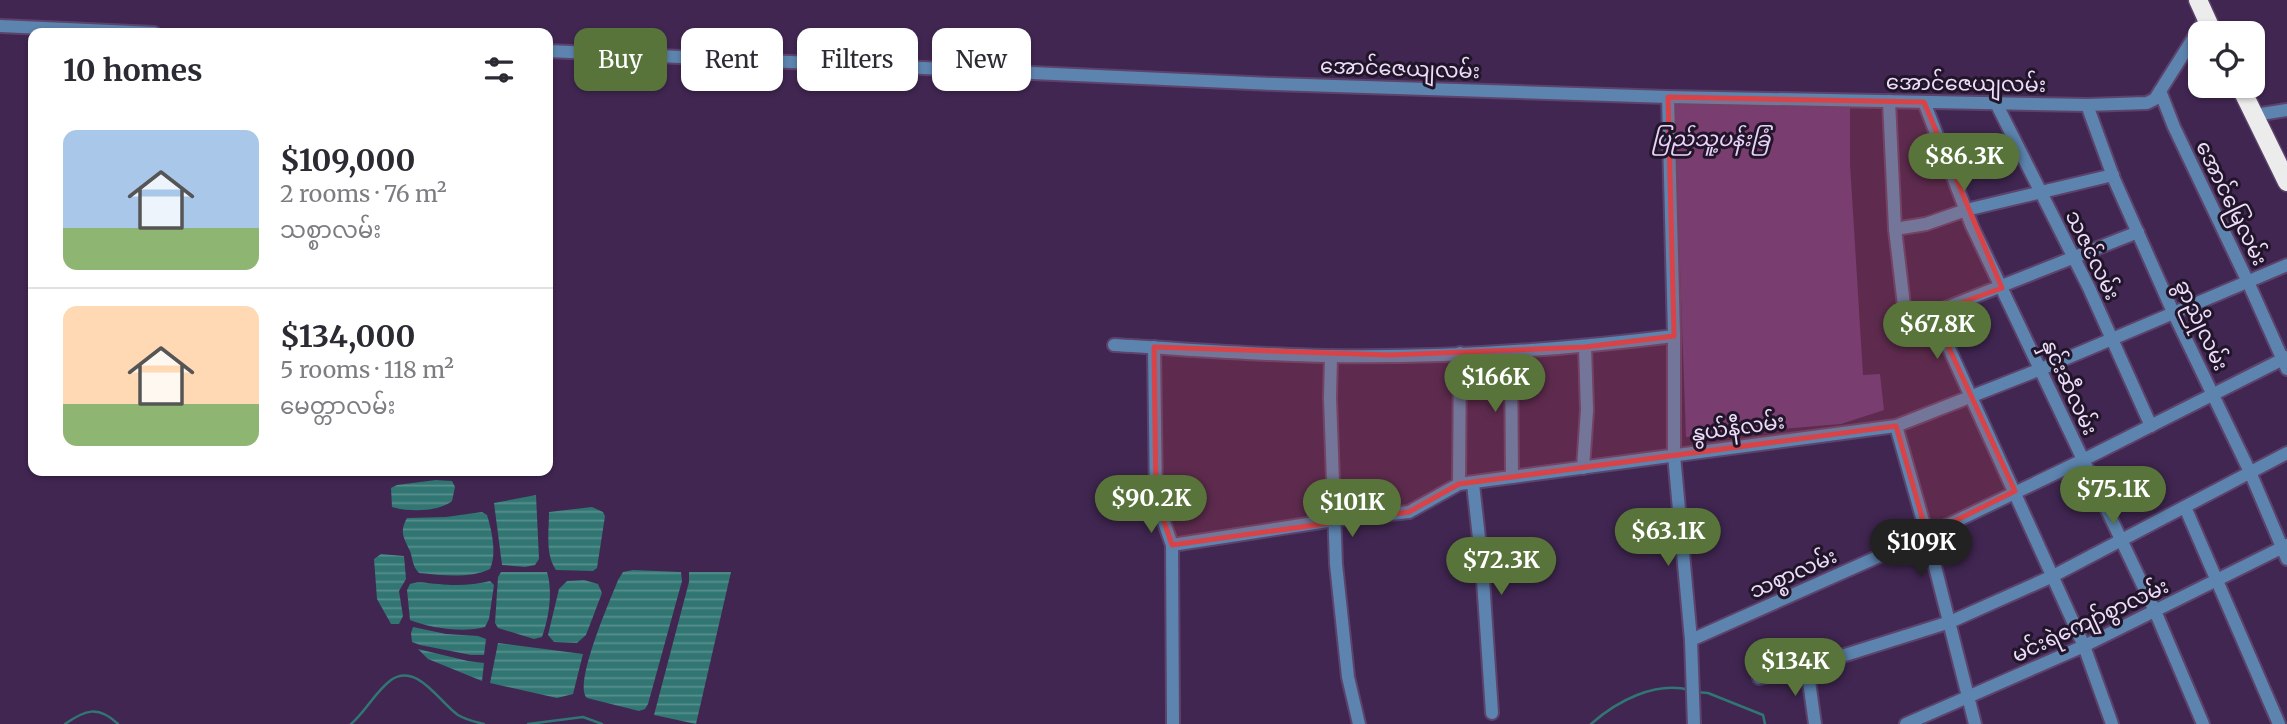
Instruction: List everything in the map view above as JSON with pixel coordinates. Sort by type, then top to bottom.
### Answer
[{"type":"highway","points":[[2198,0],[2208,21]]},
{"type":"highway","points":[[2246,98],[2287,182]]},
{"type":"street","points":[[0,26],[44,28]]},
{"type":"street","name":"အောင်ဇေယျလမ်း","points":[[553,51],[1260,83],[1668,97],[2087,105],[2147,103],[2155,99],[2160,91]]},
{"type":"street","points":[[2160,91],[2188,55]]},
{"type":"street","name":"အောင်မြေလမ်း","points":[[2160,91],[2174,127],[2286,361]]},
{"type":"street","points":[[1668,97],[1674,455],[1691,640],[1694,724]]},
{"type":"street","points":[[1888,101],[1895,229],[1905,314],[1908,317],[1933,313],[2002,288],[2138,232]]},
{"type":"street","name":"နှင်းဆီလမ်း","points":[[1924,102],[1966,210],[2155,611],[2203,724]]},
{"type":"street","name":"သဇင်လမ်း","points":[[1996,103],[2074,257],[2151,426]]},
{"type":"street","name":"ခွာညိုလမ်း","points":[[2087,105],[2113,175],[2173,312],[2285,551]]},
{"type":"street","points":[[2255,115],[2287,110]]},
{"type":"street","points":[[1895,229],[1926,224],[1966,210],[2113,175]]},
{"type":"street","name":"နွယ်နီလမ်း","points":[[1172,545],[1334,520],[1409,512],[1459,484],[1896,426],[2112,340],[2287,265]]},
{"type":"street","points":[[1933,313],[2084,646],[2112,724]]},
{"type":"street","points":[[1114,345],[1331,356],[1511,352],[1674,336]]},
{"type":"street","points":[[1583,468],[1587,410],[1585,346]]},
{"type":"street","points":[[1154,347],[1156,499],[1172,545],[1173,724]]},
{"type":"street","points":[[1511,352],[1512,477]]},
{"type":"street","points":[[1459,484],[1460,353]]},
{"type":"street","points":[[1331,356],[1334,520],[1341,623],[1348,677],[1359,723]]},
{"type":"street","name":"သစ္စာလမ်း","points":[[1691,640],[1927,535],[2083,460],[2212,393],[2286,361]]},
{"type":"street","points":[[1896,426],[1975,724]]},
{"type":"street","points":[[1759,678],[1807,667],[1950,622],[2053,576],[2287,453]]},
{"type":"street","points":[[1473,484],[1482,565],[1492,713]]},
{"type":"street","points":[[2185,507],[2278,724]]},
{"type":"street","name":"မင်းရဲကျော်စွာလမ်း","points":[[1906,724],[2084,646],[2285,551]]},
{"type":"street","points":[[1807,667],[1815,724]]},
{"type":"highlighted area","points":[[1668,97],[1924,102],[2002,288],[1933,313],[2015,491],[1927,535],[1896,426],[1459,484],[1409,512],[1172,545],[1156,499],[1154,347],[1389,355],[1585,347],[1674,336]]},
{"type":"green space","name":"ပြည်သူ့ပန်းခြံ","points":[[1674,101],[1850,105],[1850,164],[1863,375],[1880,374],[1884,410],[1841,424],[1686,437]]},
{"type":"shaded area","points":[[436,480],[452,481],[455,487],[452,501],[446,505],[423,510],[392,507],[391,488]]},
{"type":"shaded area","points":[[536,495],[539,559],[535,565],[525,567],[502,565],[494,503]]},
{"type":"shaded area","points":[[592,507],[603,512],[605,516],[597,568],[593,571],[556,570],[549,550],[549,512]]},
{"type":"shaded area","points":[[482,512],[487,515],[492,535],[493,556],[490,569],[464,575],[419,573],[403,535],[407,518],[446,517]]},
{"type":"shaded area","points":[[381,554],[404,556],[406,579],[399,591],[403,616],[399,624],[391,624],[377,599],[374,559]]},
{"type":"shaded area","points":[[501,572],[547,572],[549,604],[542,637],[534,639],[498,628],[495,623],[498,577]]},
{"type":"shaded area","points":[[623,572],[681,572],[682,581],[648,704],[645,709],[639,711],[587,698],[584,690],[594,642],[618,580]]},
{"type":"shaded area","points":[[689,572],[731,572],[696,724],[654,715],[689,582]]},
{"type":"shaded area","points":[[584,580],[598,584],[602,593],[586,635],[577,643],[554,642],[548,635],[559,589],[567,581]]},
{"type":"shaded area","points":[[490,581],[494,585],[489,619],[485,627],[447,629],[410,620],[407,590],[410,584],[421,582],[465,585]]},
{"type":"shaded area","points":[[413,627],[486,639],[484,655],[471,655],[412,642]]},
{"type":"shaded area","points":[[498,643],[583,654],[573,694],[557,698],[490,683]]},
{"type":"shaded area","points":[[418,649],[484,663],[482,681],[428,659]]},
{"type":"waterway","points":[[351,724],[385,685],[401,676],[419,680],[458,715],[484,724]]},
{"type":"waterway","points":[[1591,724],[1637,695],[1663,688],[1690,690]]},
{"type":"waterway","points":[[1696,692],[1708,693],[1763,715],[1765,724]]},
{"type":"waterway","points":[[65,724],[79,715],[92,712],[104,714],[118,724]]},
{"type":"waterway","points":[[528,724],[583,717],[602,724]]}]
